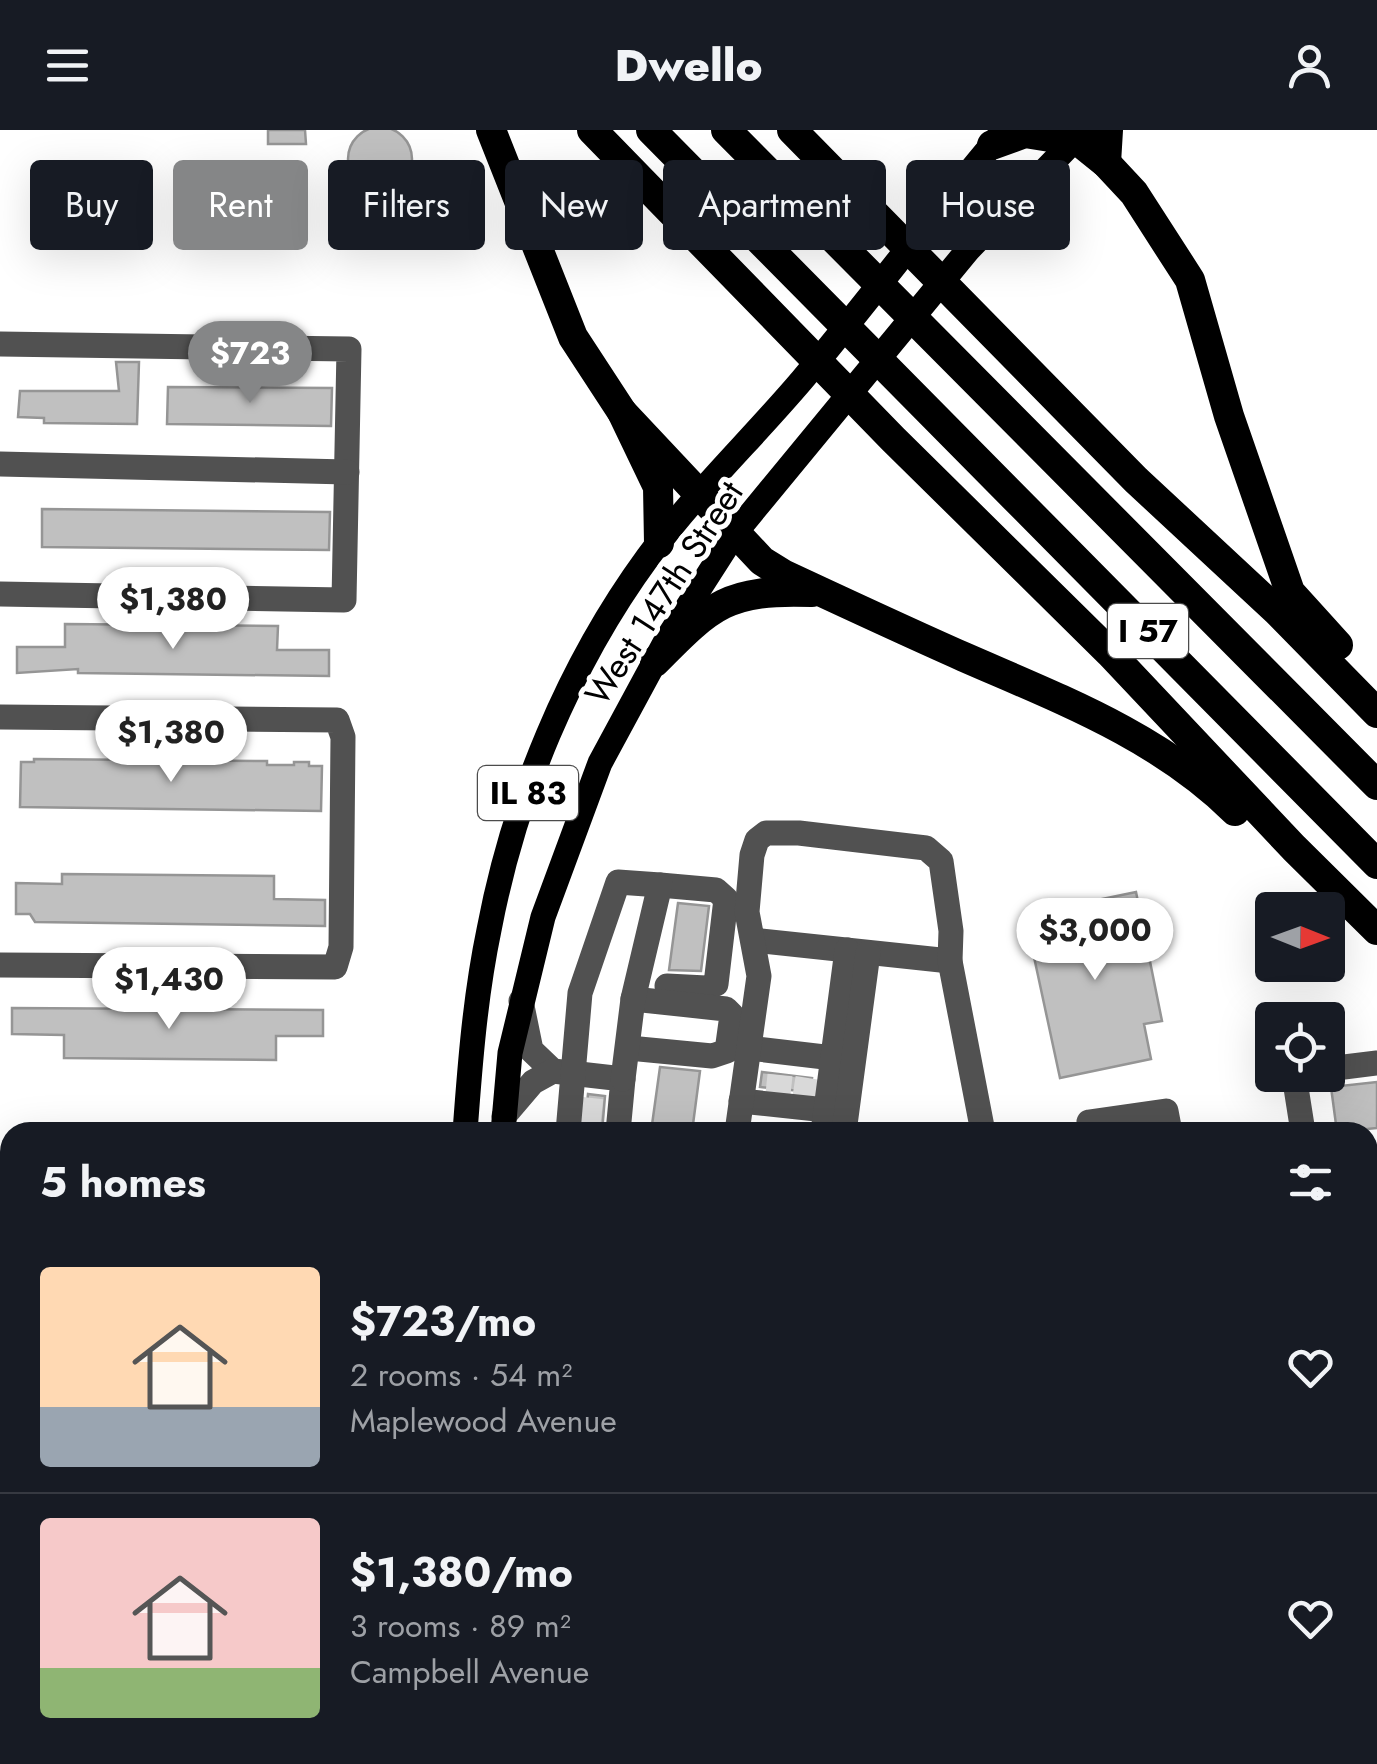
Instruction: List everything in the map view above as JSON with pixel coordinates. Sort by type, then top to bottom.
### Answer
[{"type":"highway","points":[[491,130],[573,336],[622,412],[658,487],[659,543]]},
{"type":"highway","points":[[592,130],[892,439],[1110,652],[1294,848],[1377,930]]},
{"type":"highway","name":"I 57","points":[[651,130],[1377,864]]},
{"type":"highway","name":"I 57","points":[[726,130],[1377,785]]},
{"type":"highway","points":[[792,130],[1136,480],[1277,611],[1377,713]]},
{"type":"highway","points":[[1106,163],[1108,130]]},
{"type":"highway","points":[[999,138],[1026,133],[1075,134],[1134,193],[1190,280],[1229,416],[1290,592],[1377,688]]},
{"type":"highway","points":[[622,412],[762,560],[822,592],[1124,730],[1197,777],[1246,822],[1294,848]]},
{"type":"highway","points":[[655,662],[706,611],[724,602],[757,593],[822,592]]},
{"type":"main road","name":"West 147th Street","points":[[503,1122],[510,1053],[544,916],[600,763],[655,662],[735,534],[968,250],[1075,134]]},
{"type":"main road","name":"West 147th Street","points":[[466,1122],[476,1004],[489,928],[516,826],[560,708],[599,635],[697,493],[801,381],[999,138]]},
{"type":"street","points":[[0,344],[349,349],[344,600],[0,594]]},
{"type":"street","points":[[0,464],[346,472]]},
{"type":"street","points":[[0,717],[337,720],[343,738],[341,947],[335,967],[0,964]]},
{"type":"street","points":[[783,1083],[748,912],[752,854],[757,840],[766,833],[846,837],[926,848],[940,860],[952,931],[950,961],[982,1122]]},
{"type":"street","points":[[572,1117],[564,1073],[580,993],[618,882],[716,890],[724,894],[718,978],[714,986],[635,991]]},
{"type":"street","points":[[614,1120],[629,1048],[635,991],[660,884]]},
{"type":"street","points":[[752,940],[950,961]]},
{"type":"street","points":[[746,1122],[783,1083],[858,952]]},
{"type":"street","points":[[845,1122],[858,952]]},
{"type":"street","points":[[629,1048],[721,1054],[727,1051],[732,1015],[726,1009],[635,991]]},
{"type":"street","points":[[521,1001],[532,1050],[564,1073]]},
{"type":"street","points":[[1345,1067],[1377,1063]]},
{"type":"street","points":[[504,1122],[533,1082],[564,1073],[622,1079]]},
{"type":"street","points":[[1297,1092],[1301,1122]]},
{"type":"street","points":[[1089,1122],[1166,1111],[1168,1122]]},
{"type":"building","points":[[368,129],[392,129],[410,147],[412,160],[348,160],[357,136]]},
{"type":"building","points":[[268,130],[305,130],[306,144],[268,144]]},
{"type":"building","points":[[116,362],[139,362],[137,424],[44,423],[44,418],[18,417],[20,391],[119,391]]},
{"type":"building","points":[[168,387],[332,388],[331,426],[167,424]]},
{"type":"building","points":[[42,509],[330,512],[329,550],[42,547]]},
{"type":"building","points":[[65,624],[278,626],[277,650],[329,650],[329,676],[78,673],[78,669],[17,673],[17,647],[65,647]]},
{"type":"building","points":[[267,761],[267,765],[309,762],[309,766],[322,766],[321,811],[20,807],[21,762]]},
{"type":"building","points":[[62,874],[274,876],[274,899],[325,900],[325,926],[35,922],[30,914],[16,914],[16,883],[62,884]]},
{"type":"building","points":[[1136,892],[1162,1021],[1144,1024],[1151,1059],[1060,1078],[1025,915]]},
{"type":"building","points":[[678,903],[709,906],[701,971],[669,970]]},
{"type":"building","points":[[12,1008],[323,1010],[323,1036],[276,1036],[276,1060],[64,1058],[64,1035],[12,1034]]},
{"type":"building","points":[[660,1067],[700,1071],[693,1122],[652,1122]]},
{"type":"building","points":[[762,1072],[812,1078],[810,1092],[760,1087]]},
{"type":"building","points":[[1377,1082],[1377,1122],[1336,1122],[1332,1092],[1345,1092],[1345,1085]]},
{"type":"building","points":[[588,1094],[605,1096],[603,1122],[585,1122]]},
{"type":"tunnel","points":[[778,1094],[780,1075]]},
{"type":"tunnel","points":[[805,1097],[808,1078]]},
{"type":"tunnel","points":[[577,1109],[604,1112]]}]
